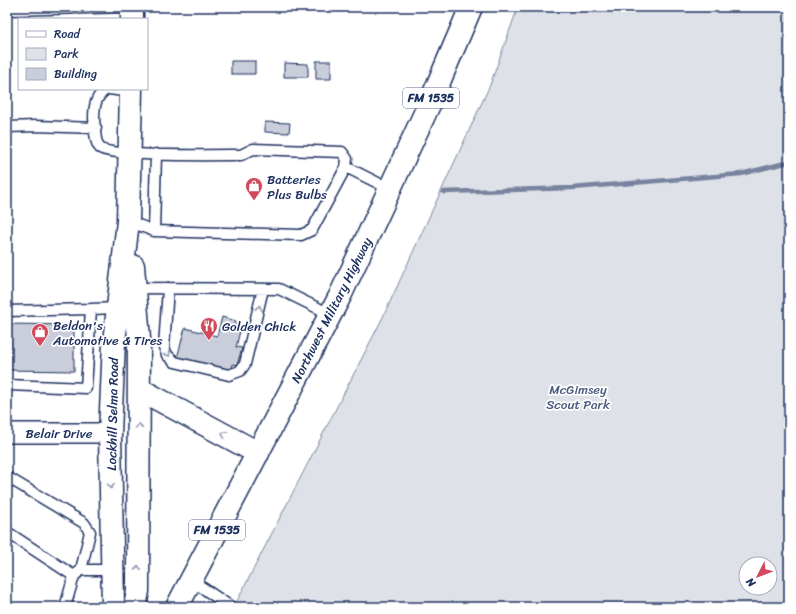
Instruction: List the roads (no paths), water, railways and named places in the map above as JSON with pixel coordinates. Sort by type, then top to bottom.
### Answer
[{"type":"main road","points":[[132,7],[132,18]]},
{"type":"main road","name":"Northwest Military Highway","points":[[177,607],[330,314],[433,96],[471,7]]},
{"type":"main road","name":"Lockhill Selma Road","points":[[113,607],[110,432],[114,342],[128,221],[131,91]]},
{"type":"main road","name":"Lockhill Selma Road","points":[[128,221],[139,339],[138,591],[135,607]]},
{"type":"main road","points":[[139,389],[258,453]]},
{"type":"main road","points":[[110,432],[120,438],[128,453],[127,478],[129,490],[138,507]]},
{"type":"street","name":"Belair Drive","points":[[7,433],[110,432]]},
{"type":"lane","points":[[7,10],[132,7]]},
{"type":"lane","points":[[128,221],[154,231],[301,235],[312,230],[346,167],[347,159],[342,152],[253,149],[241,155],[130,154],[104,150],[99,147],[97,142],[94,116],[97,98],[103,90],[131,91]]},
{"type":"lane","points":[[9,127],[35,126],[96,128]]},
{"type":"lane","points":[[154,231],[156,154]]},
{"type":"lane","points":[[346,167],[390,189]]},
{"type":"lane","points":[[135,288],[279,289],[330,314]]},
{"type":"lane","points":[[168,288],[164,347],[167,355],[175,362],[229,375],[240,371],[245,364],[263,289]]},
{"type":"lane","points":[[7,311],[118,308]]},
{"type":"lane","points":[[7,385],[86,388],[92,309]]},
{"type":"lane","points":[[7,477],[84,523],[90,532],[66,607]]},
{"type":"lane","points":[[7,532],[78,573],[112,570]]},
{"type":"lane","points":[[191,580],[231,607]]},
{"type":"waterway","points":[[444,192],[572,188],[741,174],[789,162]]},
{"type":"place","name":"Batteries Plus Bulbs","points":[[254,201]]},
{"type":"place","name":"Golden Chick","points":[[209,341]]},
{"type":"place","name":"Beldon's Automotive & Tires","points":[[40,347]]},
{"type":"park label","name":"McGimsey Scout Park","points":[[578,396]]}]
